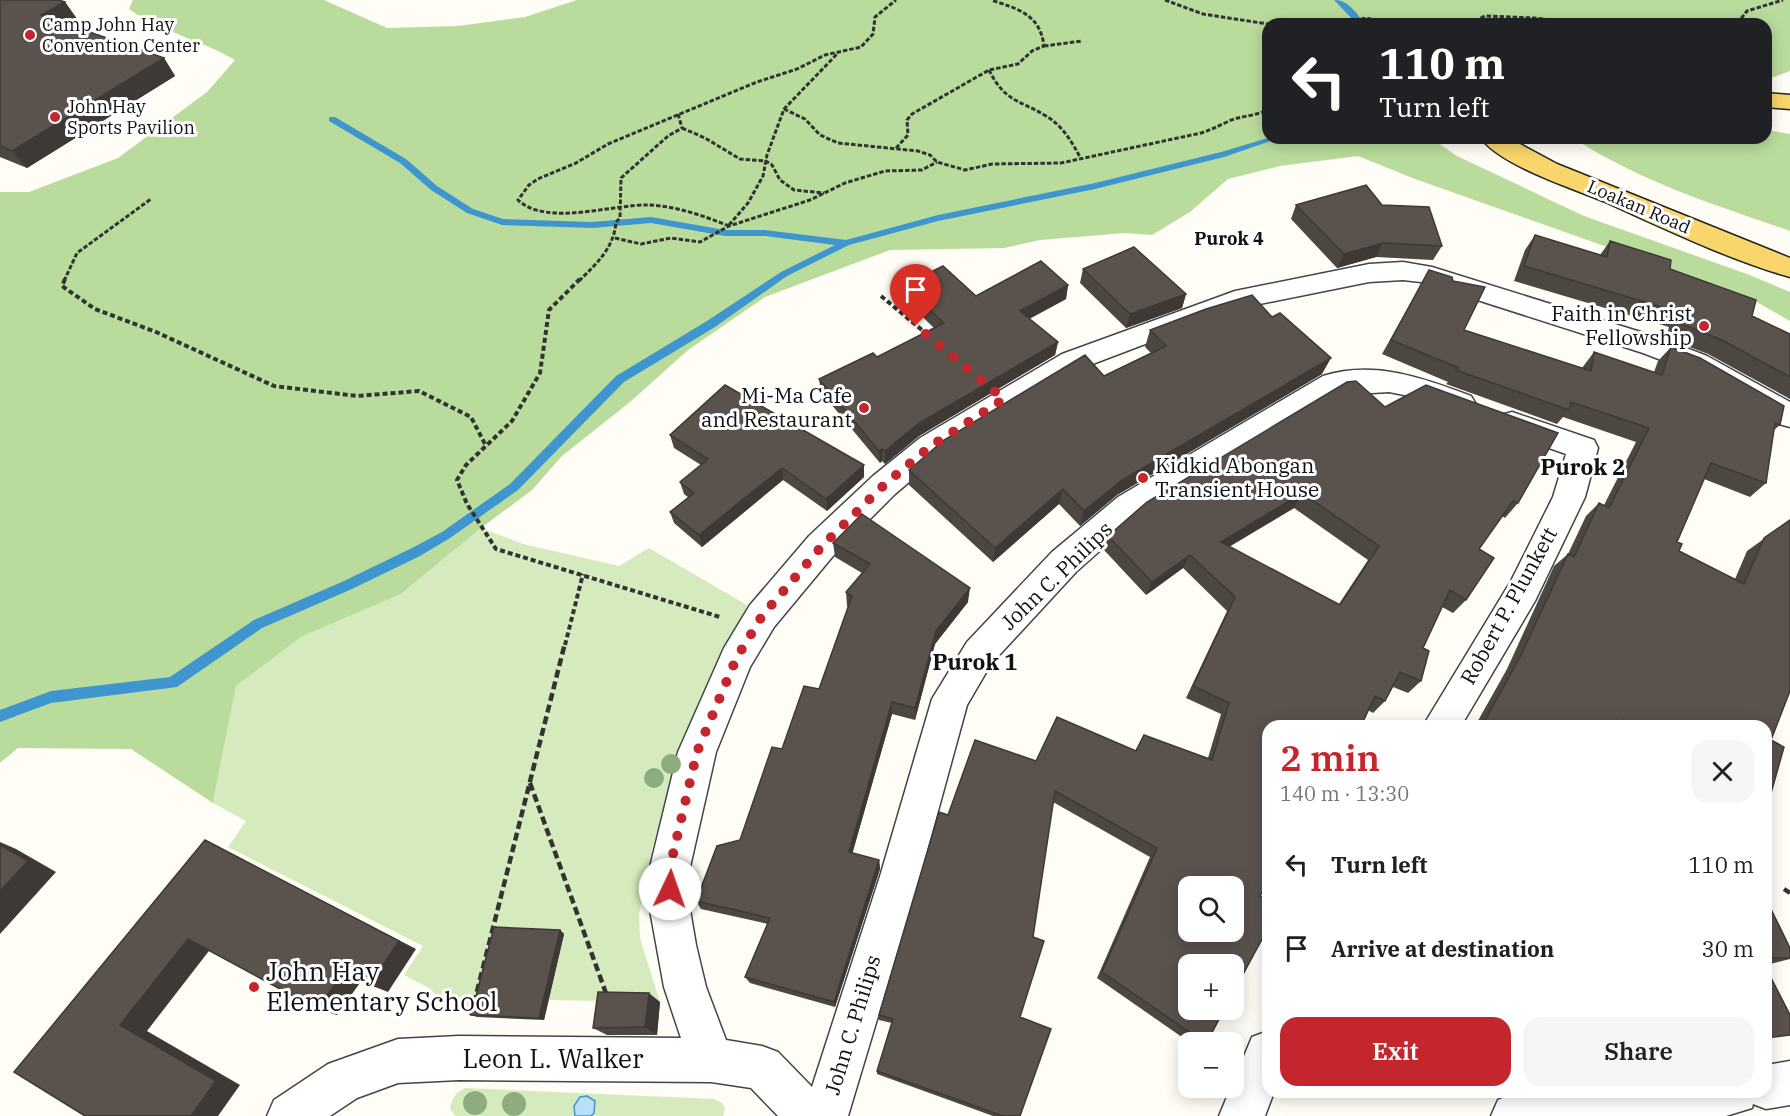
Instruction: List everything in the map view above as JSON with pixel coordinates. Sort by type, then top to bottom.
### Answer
[{"type":"main road","points":[[1772,100],[1790,102]]},
{"type":"main road","name":"Loakan Road","points":[[1500,144],[1551,170],[1726,244],[1790,267]]},
{"type":"street","points":[[711,1060],[685,987],[675,945],[670,910],[670,867],[697,752],[736,659],[762,616],[822,546],[884,485],[931,446],[995,405],[1072,361],[1235,300],[1369,273],[1404,271],[1423,273],[1675,354],[1697,363],[1790,416]]},
{"type":"street","name":"John C. Philips","points":[[825,1116],[901,873],[950,699],[980,653],[1064,562],[1129,506],[1333,384],[1389,381],[1414,386],[1583,448]]},
{"type":"street","name":"Robert P. Plunkett","points":[[1445,720],[1523,591],[1569,497],[1583,448]]},
{"type":"street","name":"Leon L. Walker","points":[[290,1116],[344,1080],[398,1061],[459,1058],[711,1060],[762,1068],[809,1116]]},
{"type":"street","points":[[1242,1116],[1262,1068]]},
{"type":"street","points":[[1772,1086],[1790,1083]]},
{"type":"street","points":[[1514,1116],[1650,1106],[1699,1098]]},
{"type":"path","points":[[729,226],[664,207],[649,205],[620,206],[591,211],[543,211],[520,205],[518,200],[529,185],[547,174],[581,160],[594,150],[757,82],[797,69],[825,55],[861,47],[873,34],[876,17],[896,0]]},
{"type":"path","points":[[991,0],[1021,10],[1035,19],[1044,37],[1044,46]]},
{"type":"path","points":[[1165,0],[1203,14],[1262,23]]},
{"type":"path","points":[[1741,18],[1747,10],[1783,0]]},
{"type":"path","points":[[1481,18],[1485,16],[1534,18]]},
{"type":"path","points":[[1357,18],[1373,18]]},
{"type":"path","points":[[895,148],[908,135],[907,120],[912,114],[989,70],[1018,64],[1032,51],[1044,46],[1082,41]]},
{"type":"path","points":[[729,226],[748,203],[764,176],[766,161],[784,109],[839,52]]},
{"type":"path","points":[[989,70],[998,88],[1018,103],[1047,116],[1068,135],[1081,159]]},
{"type":"path","points":[[784,109],[805,119],[820,135],[838,143],[918,151],[930,155],[937,162],[965,170],[992,164],[1061,163],[1221,128],[1226,122],[1262,112]]},
{"type":"path","points":[[678,114],[682,128]]},
{"type":"path","points":[[682,128],[705,138],[740,159],[766,161],[772,165],[780,180],[794,190],[825,193]]},
{"type":"path","points":[[682,128],[668,136],[621,178],[621,218],[616,222],[615,238],[596,264],[549,310],[540,373],[512,420],[466,465],[457,480],[467,504],[496,549],[754,628]]},
{"type":"path","points":[[615,238],[641,244],[671,238],[700,242],[729,226],[780,211],[845,183],[885,171],[922,170],[937,162]]},
{"type":"path","points":[[151,199],[77,253],[62,286],[95,309],[156,332],[274,386],[357,396],[419,391],[471,417],[486,446]]},
{"type":"path","points":[[881,296],[934,340]]},
{"type":"path","points":[[473,1007],[583,574]]},
{"type":"path","points":[[530,782],[609,1001]]},
{"type":"path","points":[[1784,889],[1790,893]]},
{"type":"green space","points":[[133,0],[324,0],[387,28],[458,26],[525,17],[577,0],[1790,0],[1790,71],[1772,78],[1772,18],[1262,18],[1262,144],[1440,144],[1457,156],[1584,216],[1747,274],[1790,292],[1790,321],[1748,297],[1415,179],[1358,156],[1280,166],[1228,179],[1190,212],[1152,235],[1125,233],[1040,240],[1004,248],[890,250],[765,297],[688,350],[630,402],[562,456],[532,490],[481,528],[401,594],[301,637],[236,686],[213,803],[131,749],[18,748],[0,763],[0,192],[29,192],[118,158],[207,92],[235,60],[168,30],[129,9]]},
{"type":"green space","points":[[1772,131],[1790,134],[1790,231],[1706,202],[1652,180],[1583,144],[1772,144]]},
{"type":"green space","points":[[481,528],[523,544],[619,566],[649,548],[747,605],[737,632],[683,748],[667,794],[652,850],[639,915],[640,938],[660,1002],[549,1000],[473,1007],[445,1004],[429,988],[404,975],[423,946],[228,847],[246,821],[213,803],[236,686],[301,637],[401,594]]},
{"type":"green space","points":[[465,1088],[714,1099],[722,1103],[725,1109],[723,1116],[455,1116],[450,1109],[454,1096]]},
{"type":"water","points":[[587,1096],[595,1101],[594,1113],[591,1116],[575,1116],[574,1106],[580,1097]]},
{"type":"building","name":"John Hay Sports Pavilion","points":[[0,0],[59,0],[65,2],[41,15],[164,58],[12,151],[0,146]]},
{"type":"building","points":[[1366,185],[1382,205],[1429,207],[1442,246],[1383,243],[1344,254],[1296,205]]},
{"type":"building","points":[[1535,235],[1607,257],[1610,241],[1671,260],[1670,269],[1756,300],[1752,316],[1790,334],[1790,377],[1722,340],[1679,323],[1682,313],[1524,266]]},
{"type":"building","points":[[1134,247],[1186,294],[1130,314],[1083,269]]},
{"type":"building","points":[[1041,261],[1068,285],[1020,311],[1058,342],[919,423],[885,451],[882,449],[879,451],[819,379],[873,353],[877,357],[944,323],[904,286],[943,266],[976,296]]},
{"type":"building","points":[[1429,270],[1452,277],[1453,281],[1485,287],[1464,330],[1591,371],[1594,352],[1662,375],[1671,347],[1700,358],[1784,406],[1780,425],[1775,423],[1766,483],[1711,463],[1677,542],[1682,544],[1679,551],[1744,584],[1764,538],[1790,520],[1790,691],[1772,737],[1772,720],[1485,720],[1520,657],[1568,554],[1574,557],[1599,503],[1609,508],[1649,428],[1571,402],[1569,410],[1456,370],[1459,368],[1391,340]]},
{"type":"building","points":[[1252,295],[1272,317],[1280,313],[1331,358],[1122,480],[1084,511],[1063,489],[995,548],[909,470],[944,440],[1085,355],[1104,376],[1166,346],[1150,330]]},
{"type":"building","points":[[1356,381],[1385,407],[1426,385],[1558,433],[1518,503],[1513,501],[1479,549],[1494,558],[1466,600],[1450,590],[1423,648],[1429,651],[1421,681],[1400,672],[1385,701],[1375,696],[1364,720],[1262,720],[1262,893],[1260,896],[1262,897],[1262,939],[1244,973],[1244,954],[1178,954],[1178,1020],[1219,1020],[1212,1032],[1189,1032],[1102,972],[1157,848],[1055,791],[1033,937],[1044,941],[1020,1017],[1051,1029],[1020,1116],[1003,1116],[877,1071],[893,1019],[879,1015],[939,812],[948,815],[975,740],[1036,761],[1057,717],[1136,751],[1144,735],[1212,760],[1229,703],[1193,686],[1235,597],[1190,555],[1152,582],[1108,536],[1147,502],[1347,382]],"holes":[[[1302,493],[1379,546],[1340,605],[1221,542]]]},
{"type":"building","points":[[725,385],[864,465],[826,499],[782,468],[699,535],[670,512],[694,493],[680,482],[708,459],[670,435]]},
{"type":"building","points":[[862,514],[970,588],[936,631],[915,708],[892,702],[849,852],[879,860],[834,1002],[745,977],[770,918],[696,901],[717,846],[740,840],[772,747],[782,749],[804,686],[819,689],[852,596],[846,592],[870,564],[833,543]]},
{"type":"building","points":[[1772,741],[1784,747],[1772,789]]},
{"type":"building","points":[[205,840],[399,941],[370,985],[344,972],[317,1009],[188,939],[120,1025],[216,1081],[191,1116],[85,1116],[14,1072]]},
{"type":"building","points":[[0,845],[28,861],[0,891]]},
{"type":"building","points":[[1772,911],[1790,948],[1790,958],[1772,958]]},
{"type":"building","points":[[494,927],[560,930],[539,1018],[471,1015]]},
{"type":"building","points":[[1772,980],[1790,1015],[1790,1035],[1772,1037]]},
{"type":"building","points":[[598,992],[649,993],[645,1027],[593,1028]]},
{"type":"waterway","points":[[1338,0],[1356,18]]},
{"type":"waterway","points":[[332,119],[403,161],[434,188],[470,211],[502,222],[592,225],[651,220],[725,233],[765,233],[846,243]]},
{"type":"waterway","points":[[846,243],[938,218],[1095,186],[1224,154],[1262,142]]},
{"type":"waterway","points":[[0,716],[51,697],[172,683],[258,624],[348,585],[416,552],[446,535],[514,487],[620,379],[711,324],[784,274],[846,243]]},
{"type":"place","name":"Camp John Hay Convention Center","points":[[30,35]]},
{"type":"place","name":"John Hay Sports Pavilion","points":[[55,117]]},
{"type":"place","name":"Faith in Christ Fellowship","points":[[1704,326]]},
{"type":"place","name":"Mi-Ma Cafe and Restaurant","points":[[864,408]]},
{"type":"place","name":"Kidkid Abongan Transient House","points":[[1143,478]]},
{"type":"place","name":"John Hay Elementary School","points":[[254,987]]},
{"type":"district","name":"Purok 4","points":[[1229,239]]},
{"type":"district","name":"Purok 2","points":[[1583,467]]},
{"type":"district","name":"Purok 1","points":[[975,662]]},
{"type":"route","points":[[670,889],[670,867],[697,752],[736,659],[762,616],[822,546],[884,485],[931,446],[1004,399],[916,326]]}]
